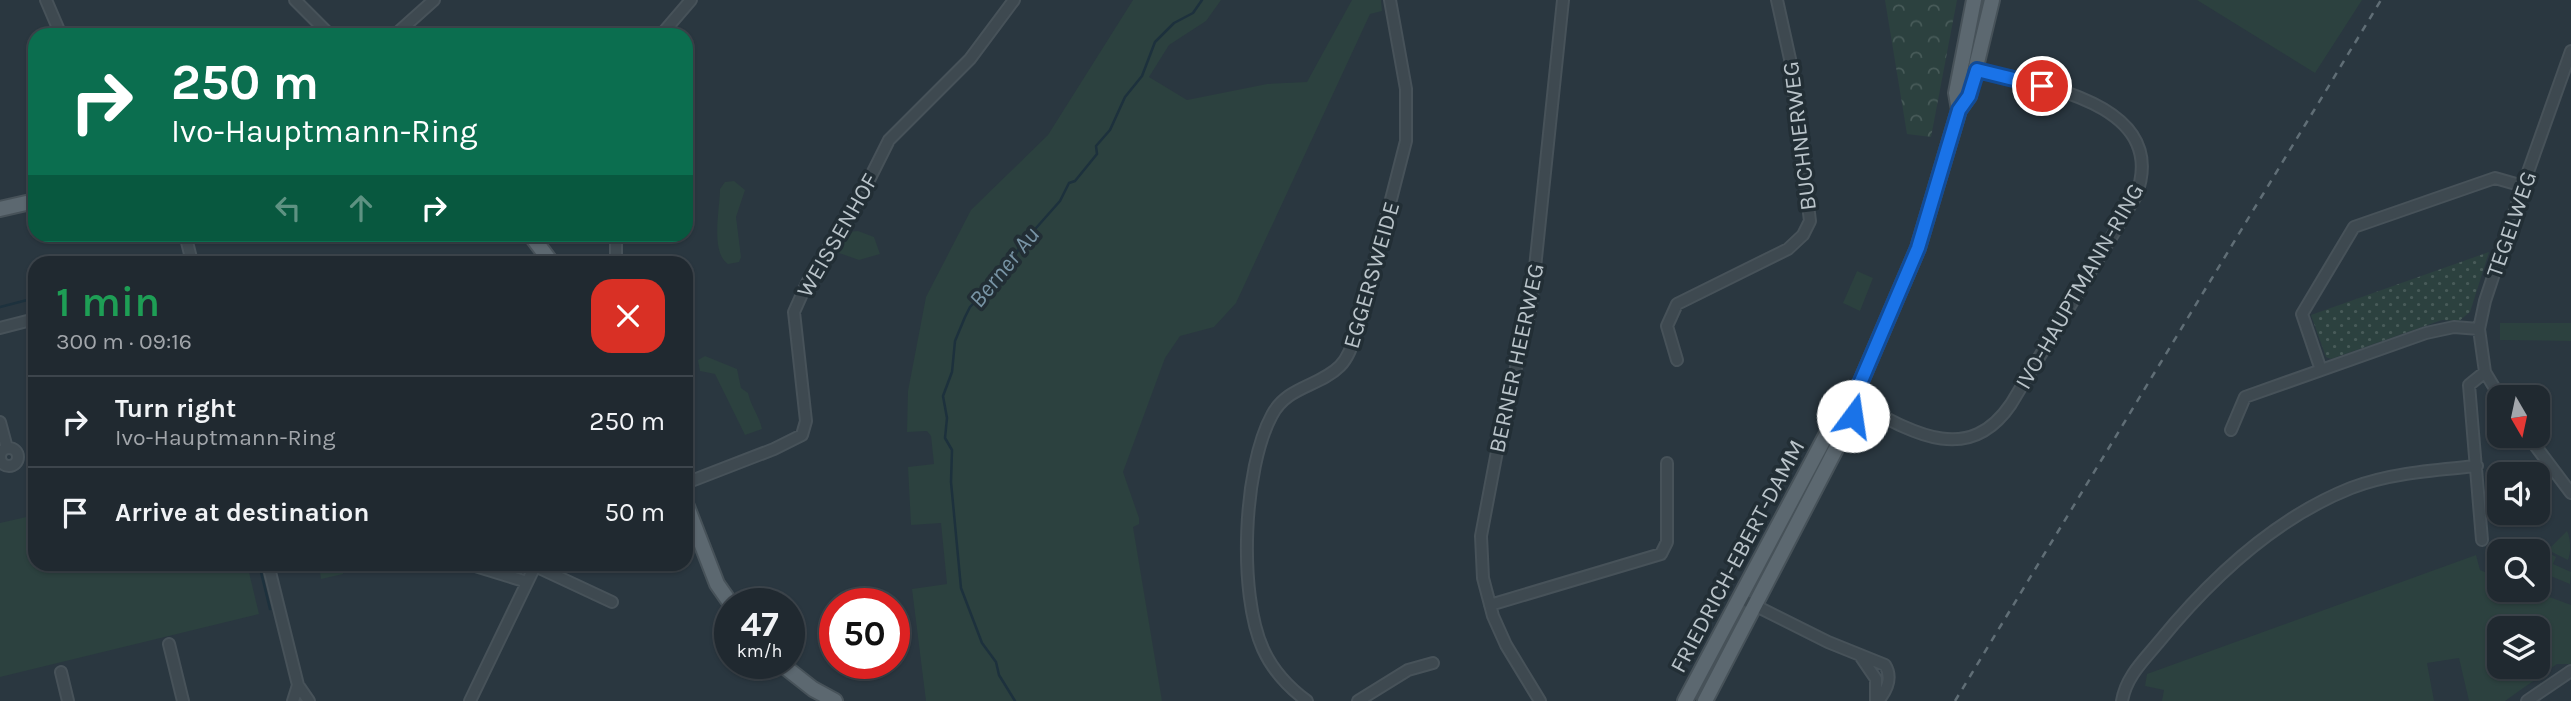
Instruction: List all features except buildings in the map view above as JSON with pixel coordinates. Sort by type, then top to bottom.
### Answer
[{"type":"main road","name":"FRIEDRICH-EBERT-DAMM","points":[[1959,110],[1956,93],[1974,0]]},
{"type":"main road","name":"FRIEDRICH-EBERT-DAMM","points":[[1705,701],[1853,416],[1853,400],[1918,248],[1959,110],[1969,96],[1992,0]]},
{"type":"main road","points":[[0,209],[28,203]]},
{"type":"main road","name":"FRIEDRICH-EBERT-DAMM","points":[[1685,701],[1840,409],[1853,400]]},
{"type":"main road","points":[[693,522],[720,588]]},
{"type":"main road","points":[[803,679],[834,701]]},
{"type":"street","points":[[46,0],[58,28]]},
{"type":"street","points":[[295,0],[323,28]]},
{"type":"street","points":[[403,28],[434,0]]},
{"type":"street","points":[[667,28],[691,0]]},
{"type":"street","name":"WEISSENHOF","points":[[693,480],[774,450],[802,435],[806,421],[795,309],[863,192],[889,140],[970,59],[1014,0]]},
{"type":"street","name":"EGGERSWEIDE","points":[[1307,701],[1278,674],[1260,641],[1247,561],[1246,522],[1256,465],[1271,416],[1289,394],[1338,368],[1346,358],[1358,328],[1406,142],[1406,89],[1390,0]]},
{"type":"street","name":"BERNER HEERWEG","points":[[1540,701],[1506,645],[1490,606],[1481,563],[1482,526],[1531,306],[1563,0]]},
{"type":"street","name":"BUCHNERWEG","points":[[1677,360],[1667,326],[1677,304],[1788,249],[1803,236],[1810,221],[1790,59],[1777,0]]},
{"type":"street","name":"TEGELWEG","points":[[2493,385],[2485,372],[2479,329],[2485,301],[2571,51]]},
{"type":"street","name":"IVO-HAUPTMANN-RING","points":[[1853,400],[1938,439],[1963,441],[1987,431],[2011,404],[2139,188],[2143,169],[2137,144],[2129,129],[2109,112],[2069,93],[1962,66]]},
{"type":"street","points":[[2321,370],[2302,314],[2354,227],[2496,178],[2523,186]]},
{"type":"street","points":[[0,328],[28,321]]},
{"type":"street","points":[[2231,430],[2245,397],[2426,333],[2454,327],[2479,329]]},
{"type":"street","points":[[2482,540],[2469,385],[2485,372]]},
{"type":"street","points":[[0,422],[7,448]]},
{"type":"street","points":[[2537,448],[2571,493]]},
{"type":"street","points":[[1490,606],[1661,554],[1667,542],[1667,463]]},
{"type":"street","points":[[2122,701],[2130,676],[2190,603],[2245,552],[2296,516],[2353,487],[2420,472],[2477,466]]},
{"type":"street","points":[[270,571],[298,685],[309,701]]},
{"type":"street","points":[[492,571],[527,582]]},
{"type":"street","points":[[470,701],[532,571]]},
{"type":"street","points":[[547,571],[612,603]]},
{"type":"street","points":[[1740,598],[1861,657],[1885,665],[1890,676],[1877,697]]},
{"type":"street","points":[[169,644],[183,701]]},
{"type":"street","points":[[1861,657],[1872,670],[1877,697]]},
{"type":"street","points":[[1358,701],[1408,670],[1433,663]]},
{"type":"street","points":[[2527,701],[2571,671]]},
{"type":"street","points":[[61,672],[68,701]]},
{"type":"street","points":[[293,701],[298,685]]},
{"type":"green space","points":[[1133,0],[1221,0],[1206,21],[1169,45],[1149,77],[1187,100],[1267,84],[1307,82],[1352,0],[1381,0],[1382,11],[1370,14],[1236,303],[1214,327],[1180,336],[1165,358],[1123,472],[1139,518],[1139,524],[1133,527],[1162,701],[926,701],[912,589],[947,584],[941,523],[911,525],[908,467],[934,464],[931,436],[927,431],[907,432],[908,391],[926,297],[971,210],[1048,135]]},
{"type":"green space","points":[[1885,0],[1957,0],[1931,137],[1907,134]]},
{"type":"green space","points":[[2197,0],[2362,0],[2315,73]]},
{"type":"green space","points":[[734,181],[745,190],[736,217],[741,257],[739,262],[728,264],[719,250],[720,189],[725,182]]},
{"type":"green space","points":[[858,231],[874,237],[880,254],[859,260],[839,253],[847,232]]},
{"type":"green space","points":[[2489,252],[2470,312],[2459,321],[2442,320],[2331,359],[2326,357],[2311,315]]},
{"type":"green space","points":[[1857,271],[1873,278],[1860,311],[1843,303]]},
{"type":"green space","points":[[2500,323],[2571,323],[2571,341],[2500,340]]},
{"type":"green space","points":[[705,356],[737,369],[741,388],[748,393],[762,429],[745,435],[715,374],[700,371],[698,360]]},
{"type":"green space","points":[[28,517],[28,571],[249,571],[259,614],[0,677],[0,523]]},
{"type":"green space","points":[[2567,531],[2570,546],[2568,560],[2550,551]]},
{"type":"green space","points":[[2550,554],[2556,557],[2553,564],[2571,572],[2570,584],[2550,576]]},
{"type":"green space","points":[[2476,555],[2480,570],[2487,573],[2487,602],[2550,602],[2550,597],[2571,605],[2571,664],[2557,664],[2550,669],[2550,616],[2487,616],[2487,679],[2536,679],[2505,701],[2469,701],[2459,658],[2427,663],[2434,701],[2162,701],[2164,690],[2145,686],[2147,674]]},
{"type":"green space","points":[[320,571],[344,571],[343,574],[321,579]]},
{"type":"waterway","name":"Berner Au","points":[[1015,701],[999,675],[996,662],[982,643],[961,588],[951,482],[952,450],[945,438],[947,418],[943,396],[952,372],[955,341],[970,307],[1008,268],[1021,245],[1060,201],[1069,183],[1075,181],[1097,154],[1096,146],[1110,130],[1125,97],[1142,76],[1155,42],[1174,23],[1193,13],[1202,0]]},
{"type":"waterway","points":[[0,307],[28,300]]},
{"type":"waterway","points":[[261,571],[270,609]]},
{"type":"railway","points":[[1955,701],[2381,0]]},
{"type":"route","points":[[1853,416],[1853,400],[1918,248],[1959,110],[1969,96],[1977,70],[2042,86]]}]
